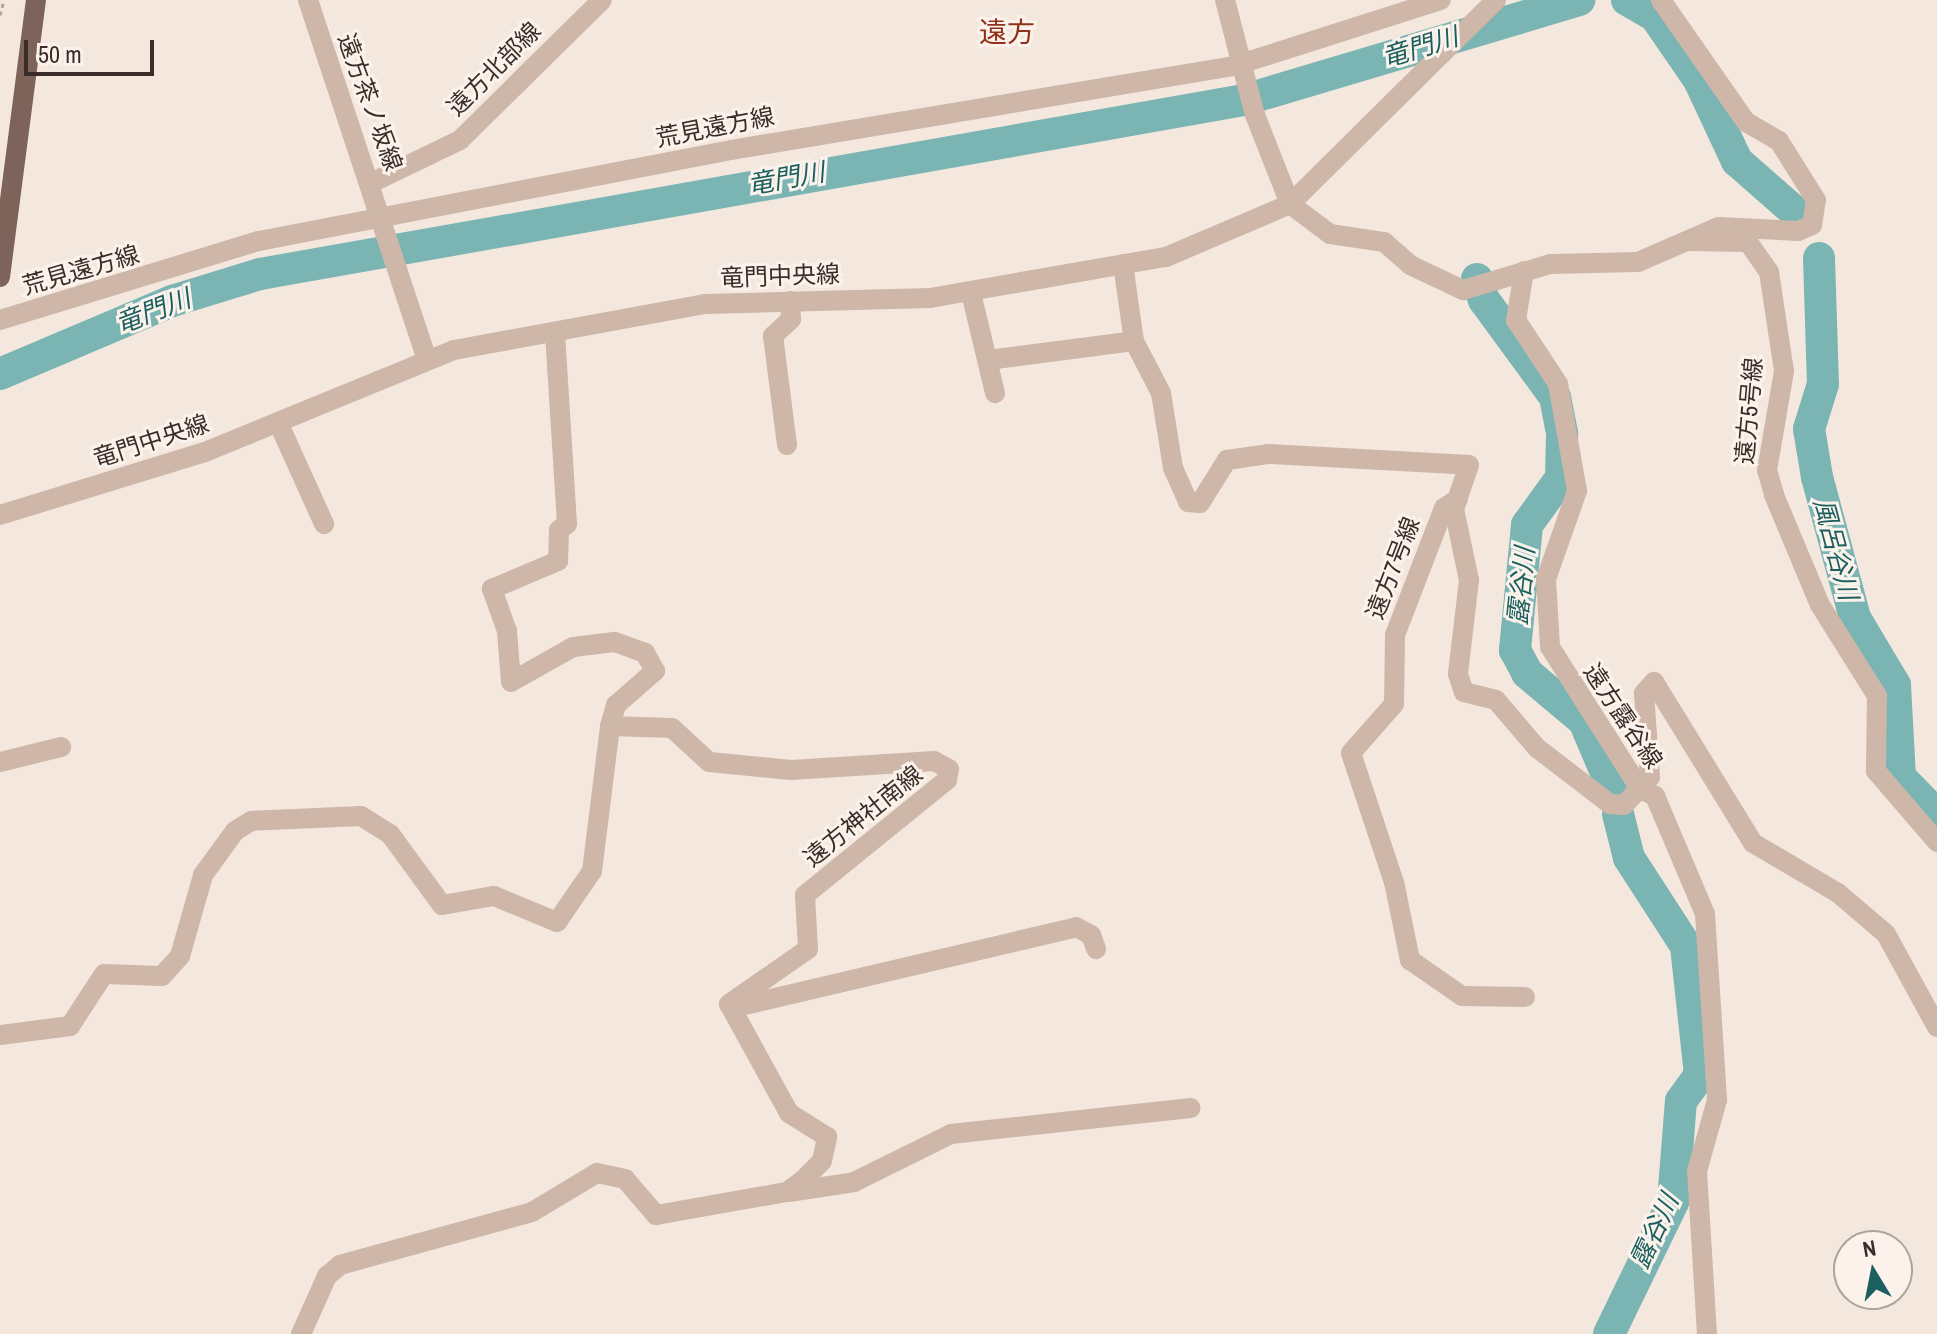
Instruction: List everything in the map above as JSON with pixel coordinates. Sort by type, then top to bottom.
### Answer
[{"type":"main road","points":[[0,277],[36,0]]},
{"type":"street","name":"遠方茶ノ坂線","points":[[308,0],[386,218],[427,359]]},
{"type":"street","name":"遠方北部線","points":[[371,183],[460,140],[602,0]]},
{"type":"street","points":[[1225,0],[1255,115],[1290,204],[1330,234],[1375,238],[1410,265],[1471,289],[1524,271],[1638,262],[1688,241],[1746,223],[1798,231],[1812,225],[1816,200],[1779,141],[1746,122],[1717,87],[1664,1]]},
{"type":"street","name":"荒見遠方線","points":[[0,320],[259,241],[1242,63],[1441,0]]},
{"type":"street","name":"竜門中央線","points":[[0,515],[278,422],[427,359],[705,304],[971,293],[1123,264],[1207,242],[1290,204],[1413,86],[1496,0]]},
{"type":"street","name":"遠方5号線","points":[[1688,241],[1748,242],[1769,272],[1784,371],[1769,443],[1770,482],[1820,605],[1877,696],[1876,771],[1937,842]]},
{"type":"street","name":"遠方7号線","points":[[1123,264],[1134,341],[1161,393],[1173,468],[1194,505],[1227,460],[1268,454],[1460,461],[1470,471],[1458,499],[1444,508],[1395,635],[1394,704],[1351,753],[1394,882],[1410,960],[1462,996],[1525,997]]},
{"type":"street","name":"遠方露谷線","points":[[1524,271],[1516,320],[1558,384],[1577,491],[1546,579],[1550,647],[1640,789],[1655,796],[1705,914],[1717,1100],[1697,1171],[1707,1334]]},
{"type":"street","points":[[971,293],[995,393]]},
{"type":"street","points":[[787,445],[773,336],[791,319],[790,301]]},
{"type":"street","points":[[0,1035],[70,1026],[104,974],[162,976],[180,956],[203,875],[235,831],[251,821],[361,816],[390,834],[442,905],[494,896],[557,922],[592,871],[610,726],[616,705],[651,682],[653,660],[635,647],[593,643],[511,682],[507,631],[494,605],[492,589],[561,556],[559,530],[567,524],[555,332]]},
{"type":"street","points":[[988,360],[1134,341]]},
{"type":"street","points":[[278,422],[324,524]]},
{"type":"street","points":[[1458,499],[1469,580],[1458,683],[1464,692],[1496,700],[1537,748],[1610,804],[1633,802],[1650,777],[1644,693],[1654,682],[1753,843],[1838,893],[1886,934],[1937,1027]]},
{"type":"street","name":"遠方神社南線","points":[[610,726],[672,728],[699,759],[732,765],[791,770],[934,761],[949,769],[940,790],[805,895],[808,949],[728,1009]]},
{"type":"street","points":[[0,762],[61,747]]},
{"type":"street","points":[[787,1192],[822,1161],[827,1137],[789,1113],[728,1009],[1076,927],[1091,935],[1096,949]]},
{"type":"street","points":[[301,1334],[327,1276],[340,1265],[532,1212],[597,1173],[625,1179],[656,1215],[854,1182],[951,1134],[1191,1108]]},
{"type":"path","points":[[0,15],[4,0]]},
{"type":"waterway","name":"竜門川","points":[[0,374],[172,301],[260,274],[1244,100],[1579,0]]},
{"type":"waterway","name":"風呂谷川","points":[[1627,0],[1655,16],[1699,80],[1737,161],[1801,217]]},
{"type":"waterway","name":"風呂谷川","points":[[1819,258],[1823,384],[1809,429],[1817,477],[1855,618],[1895,685],[1900,777],[1937,815]]},
{"type":"waterway","name":"露谷川","points":[[1477,279],[1484,300],[1555,397],[1562,434],[1561,478],[1527,525],[1515,650],[1527,673],[1584,721],[1616,796]]},
{"type":"waterway","name":"露谷川","points":[[1609,1334],[1673,1202],[1681,1101],[1700,1075],[1686,946],[1629,858],[1618,814]]},
{"type":"district","name":"遠方","points":[[1007,32]]}]
